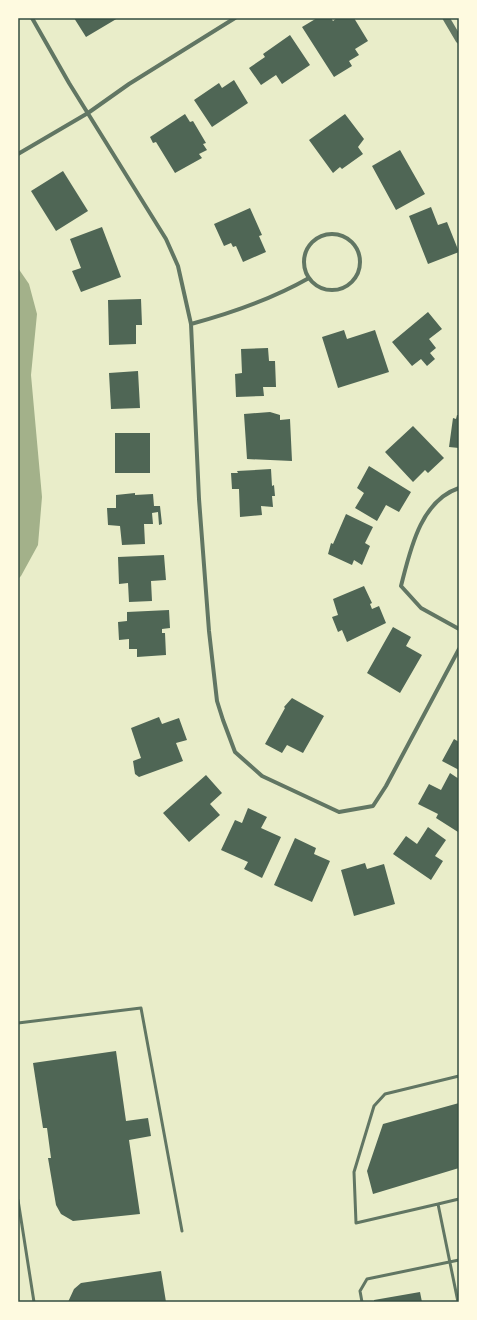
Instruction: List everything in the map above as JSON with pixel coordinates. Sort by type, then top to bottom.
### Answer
[{"type":"street","points":[[32,18],[69,84],[166,239],[178,266],[191,324],[199,499],[209,631],[217,700],[235,752],[262,776],[338,812],[374,806],[459,649]]},
{"type":"street","points":[[18,154],[88,113],[128,84],[235,18]]},
{"type":"street","points":[[446,18],[459,40]]},
{"type":"street","points":[[326,235],[337,235],[348,239],[355,246],[360,256],[360,267],[356,278],[349,285],[338,290],[327,290],[317,286],[309,278],[305,268],[304,258],[308,247],[316,240],[326,235]]},
{"type":"street","points":[[191,324],[230,313],[292,288],[309,278]]},
{"type":"street","points":[[459,488],[451,490],[432,505],[412,542],[402,586],[422,608],[459,629]]},
{"type":"lane","points":[[18,1023],[142,1008],[182,1231]]},
{"type":"lane","points":[[459,1076],[385,1094],[374,1106],[354,1172],[356,1223],[459,1199]]},
{"type":"lane","points":[[18,1200],[34,1302]]},
{"type":"lane","points":[[438,1204],[458,1302]]},
{"type":"lane","points":[[362,1302],[360,1291],[367,1279],[459,1260]]},
{"type":"shaded area","points":[[18,268],[29,284],[37,314],[31,375],[42,497],[38,545],[18,579]]},
{"type":"building","points":[[74,18],[118,18],[86,37]]},
{"type":"building","points":[[317,18],[331,18],[333,21],[337,18],[354,18],[368,41],[355,49],[359,55],[349,61],[352,66],[334,77],[302,27]]},
{"type":"building","points":[[290,35],[310,65],[282,84],[276,75],[261,85],[249,68],[265,57],[263,54]]},
{"type":"building","points":[[234,80],[248,103],[212,127],[194,100],[219,83],[222,88]]},
{"type":"building","points":[[185,114],[190,122],[193,121],[206,143],[203,144],[207,150],[199,154],[202,158],[175,173],[156,142],[153,143],[150,137]]},
{"type":"building","points":[[345,114],[364,139],[358,147],[363,154],[342,169],[340,167],[333,173],[309,140]]},
{"type":"building","points":[[400,150],[425,194],[396,210],[372,166]]},
{"type":"building","points":[[63,171],[88,211],[56,231],[31,191]]},
{"type":"building","points":[[431,207],[438,225],[447,222],[459,252],[428,264],[409,216]]},
{"type":"building","points":[[250,208],[262,235],[259,236],[266,252],[243,262],[236,246],[233,247],[231,243],[224,246],[214,224]]},
{"type":"building","points":[[102,227],[121,277],[81,292],[72,271],[81,268],[70,239]]},
{"type":"building","points":[[141,299],[142,325],[136,325],[136,344],[109,345],[108,300]]},
{"type":"building","points":[[428,312],[442,329],[429,339],[436,348],[430,353],[435,359],[427,366],[421,359],[412,366],[392,342]]},
{"type":"building","points":[[344,330],[347,339],[375,330],[389,372],[338,388],[322,337]]},
{"type":"building","points":[[268,348],[269,361],[275,361],[276,387],[263,387],[264,396],[236,397],[235,374],[242,373],[241,349]]},
{"type":"building","points":[[138,371],[140,408],[111,409],[109,373]]},
{"type":"building","points":[[270,412],[280,415],[280,420],[290,419],[292,461],[247,459],[244,414]]},
{"type":"building","points":[[457,415],[459,415],[459,448],[449,447],[453,418],[456,419]]},
{"type":"building","points":[[413,426],[444,458],[428,473],[425,470],[413,482],[385,452]]},
{"type":"building","points":[[115,433],[150,433],[150,473],[115,473]]},
{"type":"building","points":[[369,466],[411,492],[399,512],[386,505],[377,521],[355,508],[364,493],[357,488]]},
{"type":"building","points":[[271,469],[272,486],[274,485],[275,496],[272,496],[273,507],[261,506],[262,515],[240,517],[239,489],[232,489],[231,473],[238,473],[237,471]]},
{"type":"building","points":[[135,493],[135,495],[153,494],[154,506],[160,506],[162,524],[159,525],[158,512],[152,513],[153,524],[144,524],[145,544],[122,545],[120,526],[108,525],[107,508],[116,508],[116,495]]},
{"type":"building","points":[[346,514],[373,527],[365,543],[370,546],[362,565],[354,560],[352,565],[328,554],[331,543],[333,544]]},
{"type":"building","points":[[164,555],[166,580],[151,581],[152,601],[129,602],[128,583],[119,584],[118,557]]},
{"type":"building","points":[[364,586],[372,603],[370,604],[372,609],[379,606],[386,623],[347,642],[342,630],[338,632],[332,617],[338,615],[333,599]]},
{"type":"building","points":[[169,610],[170,628],[162,629],[162,633],[165,633],[166,655],[137,657],[137,649],[129,649],[129,639],[119,640],[118,622],[127,621],[127,612]]},
{"type":"building","points":[[393,627],[411,637],[406,646],[422,655],[400,693],[367,673]]},
{"type":"building","points":[[292,698],[324,716],[303,753],[287,745],[282,753],[265,744],[285,708],[284,707]]},
{"type":"building","points":[[159,717],[162,724],[179,718],[187,740],[176,743],[183,761],[139,777],[135,774],[133,761],[141,758],[131,728]]},
{"type":"building","points":[[454,739],[459,742],[459,770],[442,761]]},
{"type":"building","points":[[450,773],[459,779],[458,832],[436,818],[438,814],[418,804],[429,784],[441,790]]},
{"type":"building","points":[[206,775],[222,793],[210,804],[220,815],[189,842],[163,813]]},
{"type":"building","points":[[248,808],[267,817],[261,828],[281,837],[262,878],[244,869],[248,862],[221,850],[235,820],[242,823]]},
{"type":"building","points":[[428,827],[446,840],[435,856],[443,861],[431,880],[393,854],[406,836],[417,844]]},
{"type":"building","points":[[295,838],[316,848],[314,854],[330,861],[312,902],[274,885]]},
{"type":"building","points":[[365,863],[367,869],[384,864],[395,904],[354,916],[341,870]]},
{"type":"building","points":[[116,1051],[126,1121],[148,1118],[151,1136],[129,1140],[140,1214],[73,1221],[61,1214],[56,1205],[48,1158],[51,1158],[47,1128],[43,1128],[33,1063]]},
{"type":"building","points":[[459,1103],[459,1168],[373,1194],[367,1171],[383,1124]]},
{"type":"building","points":[[161,1271],[166,1302],[68,1302],[74,1289],[81,1283]]},
{"type":"building","points":[[420,1292],[422,1302],[374,1302],[374,1300]]}]
